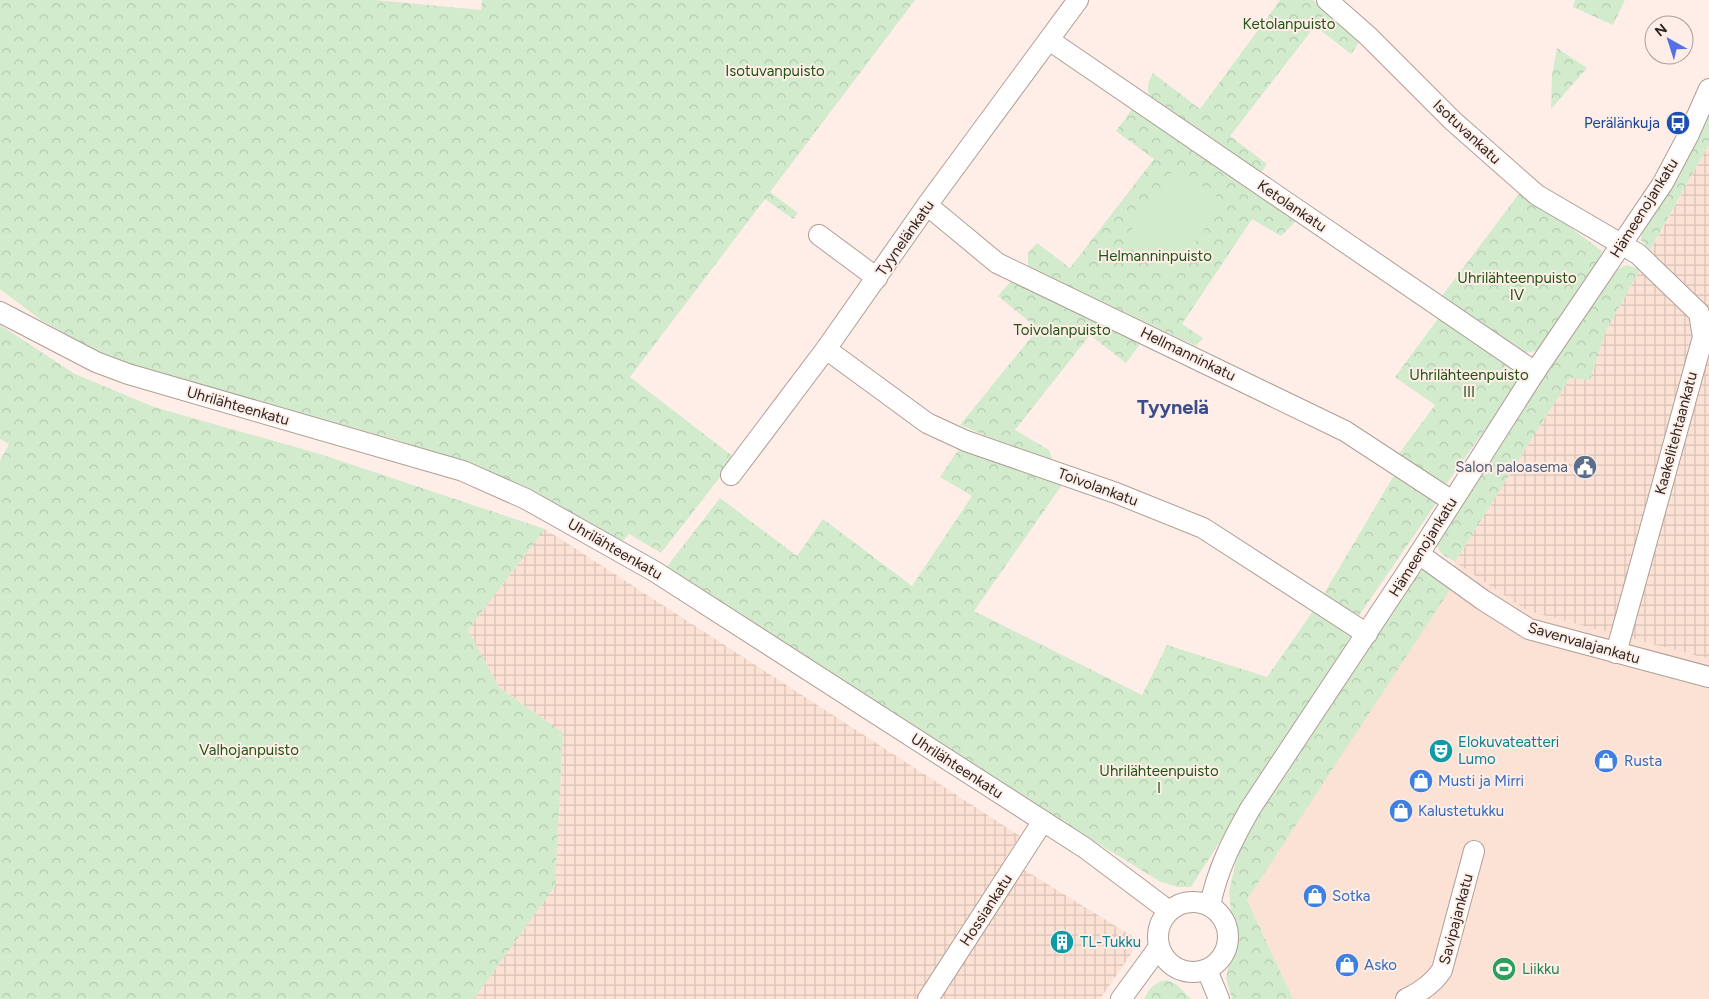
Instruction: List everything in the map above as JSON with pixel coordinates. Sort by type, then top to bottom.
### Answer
[{"type":"street","name":"Tyynelänkatu","points":[[731,475],[826,349],[927,206],[1078,0]]},
{"type":"street","name":"Isotuvankatu","points":[[1327,0],[1368,36],[1453,121],[1537,196],[1621,245]]},
{"type":"street","name":"Ketolankatu","points":[[1049,40],[1535,372]]},
{"type":"street","name":"Hämeenojankatu","points":[[1210,906],[1215,881],[1229,845],[1246,816],[1367,634],[1535,372],[1662,183],[1689,134],[1709,89]]},
{"type":"street","name":"Hellmanninkatu","points":[[927,206],[996,263],[1345,431],[1452,500]]},
{"type":"street","points":[[819,235],[877,278]]},
{"type":"street","name":"Kaakelitehtaankatu","points":[[1616,653],[1703,337],[1699,313],[1638,254],[1621,245]]},
{"type":"street","name":"Uhrilähteenkatu","points":[[0,312],[96,362],[128,374],[463,471],[526,499],[654,571],[1085,848],[1169,911]]},
{"type":"street","name":"Toivolankatu","points":[[826,349],[926,423],[966,441],[1116,493],[1203,528],[1367,634]]},
{"type":"street","name":"Savenvalajankatu","points":[[1419,554],[1483,600],[1529,629],[1709,677]]},
{"type":"street","name":"Hossiankatu","points":[[928,999],[1044,822]]},
{"type":"street","name":"Savipajankatu","points":[[1406,999],[1422,991],[1433,982],[1442,970],[1474,851]]},
{"type":"street","points":[[1188,902],[1199,902],[1210,906],[1225,923],[1228,939],[1223,955],[1216,964],[1206,970],[1195,973],[1183,971],[1172,966],[1164,958],[1158,947],[1159,928],[1169,911],[1178,905],[1188,902]]},
{"type":"street","points":[[1121,999],[1158,947]]},
{"type":"street","points":[[1206,970],[1219,999]]},
{"type":"shaded area","points":[[1709,144],[1709,659],[1528,611],[1455,562],[1570,378],[1590,380],[1605,333]]},
{"type":"shaded area","points":[[545,529],[1020,836],[1005,858],[1140,941],[1100,999],[474,999],[555,886],[563,733],[499,687],[468,630]]},
{"type":"shaded area","points":[[1455,562],[1529,611],[1709,659],[1709,999],[1293,999],[1247,900],[1450,588]]},
{"type":"green space","name":"Isotuvanpuisto","points":[[0,0],[375,0],[481,10],[482,0],[915,0],[770,192],[798,213],[793,219],[765,199],[630,377],[735,458],[661,553],[629,534],[623,541],[560,507],[469,465],[397,440],[128,365],[89,347],[41,320],[0,289]]},
{"type":"green space","name":"Ketolanpuisto","points":[[1280,0],[1313,0],[1359,43],[1351,54],[1315,26],[1230,136],[1267,164],[1259,176],[1152,100],[1148,87],[1153,73],[1200,109]]},
{"type":"green space","points":[[1575,0],[1625,0],[1613,25],[1573,7]]},
{"type":"green space","points":[[1557,48],[1587,68],[1551,109],[1552,75]]},
{"type":"green space","name":"Helmanninpuisto","points":[[1133,108],[1297,220],[1281,236],[1252,219],[1182,324],[1203,338],[1196,346],[1028,267],[1028,253],[1037,243],[1070,268],[1154,159],[1116,131]]},
{"type":"green space","points":[[1709,110],[1709,144],[1650,250],[1641,240],[1642,230]]},
{"type":"green space","points":[[1175,167],[1224,201],[1174,273],[1125,239]]},
{"type":"green space","name":"Uhrilähteenpuisto IV","points":[[1521,191],[1602,251],[1597,265],[1540,350],[1521,354],[1439,300]]},
{"type":"green space","points":[[1626,265],[1640,269],[1605,333],[1590,380],[1570,378],[1455,562],[1441,552],[1437,543],[1537,384],[1615,271]]},
{"type":"green space","name":"Toivolanpuisto","points":[[1012,280],[1143,340],[1126,363],[1090,335],[1015,430],[1049,450],[1054,464],[960,425],[1038,329],[998,296]]},
{"type":"green space","name":"Uhrilähteenpuisto III","points":[[1440,316],[1517,369],[1518,383],[1445,486],[1398,455],[1435,405],[1395,377]]},
{"type":"green space","name":"Valhojanpuisto","points":[[0,325],[75,374],[154,407],[320,454],[545,529],[468,630],[499,687],[563,733],[555,886],[474,999],[0,999],[0,461],[9,444],[0,439]]},
{"type":"green space","name":"Uhrilähteenpuisto I","points":[[961,446],[1062,485],[974,611],[1142,695],[1167,645],[1267,677],[1313,611],[1351,636],[1191,887],[1177,887],[1159,881],[1018,794],[665,569],[720,498],[797,556],[823,519],[912,586],[972,496],[940,477]]},
{"type":"green space","points":[[1396,472],[1437,502],[1358,617],[1322,597]]},
{"type":"green space","points":[[1426,570],[1451,588],[1247,900],[1293,999],[1232,999],[1226,978],[1234,936],[1229,893],[1241,837],[1417,572]]},
{"type":"green space","points":[[1166,980],[1176,984],[1191,999],[1144,999],[1152,986]]},
{"type":"place","name":"Perälänkuja","points":[[1678,123]]},
{"type":"place","name":"Salon paloasema","points":[[1585,467]]},
{"type":"place","name":"Elokuvateatteri Lumo","points":[[1441,751]]},
{"type":"place","name":"Rusta","points":[[1606,761]]},
{"type":"place","name":"Musti ja Mirri","points":[[1421,781]]},
{"type":"place","name":"Kalustetukku","points":[[1401,811]]},
{"type":"place","name":"Sotka","points":[[1315,896]]},
{"type":"place","name":"TL-Tukku","points":[[1062,942]]},
{"type":"place","name":"Asko","points":[[1347,965]]},
{"type":"place","name":"Liikku","points":[[1504,969]]},
{"type":"district","name":"Tyynelä","points":[[1173,407]]}]
